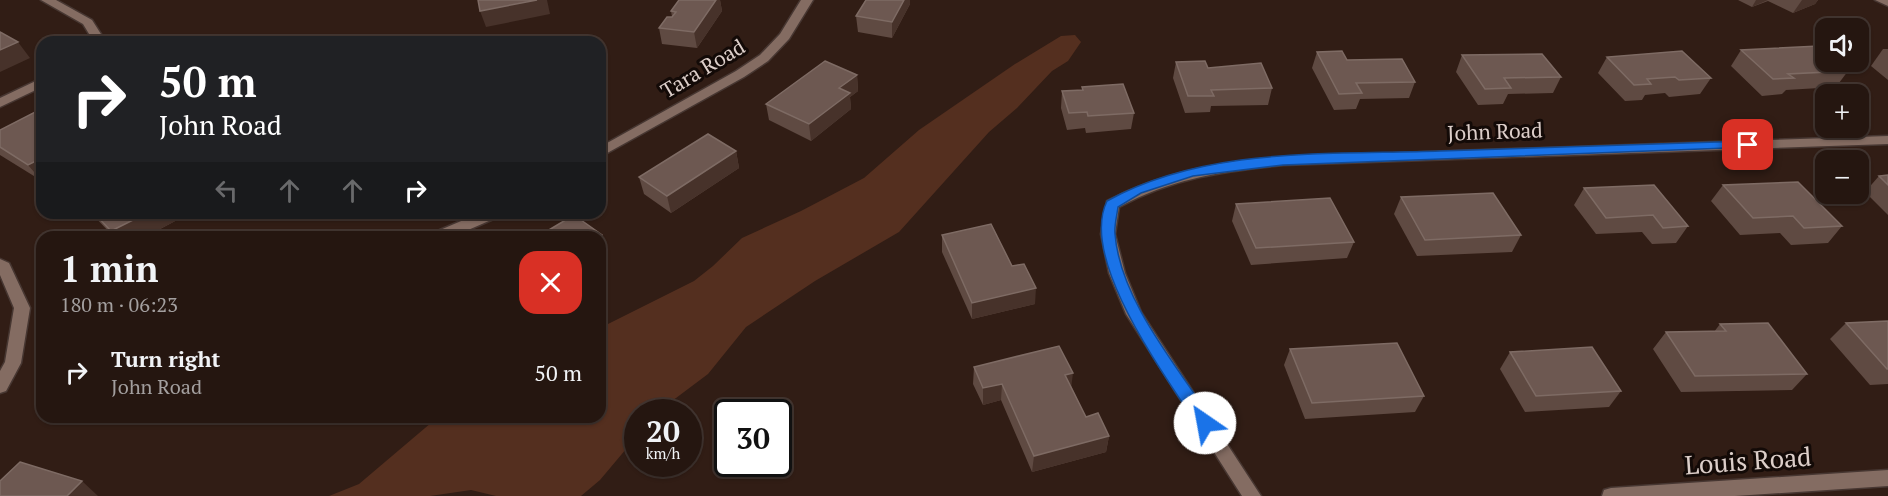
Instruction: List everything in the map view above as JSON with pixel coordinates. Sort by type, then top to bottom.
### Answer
[{"type":"street","points":[[47,0],[88,22],[96,36]]},
{"type":"street","name":"Tara Road","points":[[606,150],[740,74],[764,58],[785,36],[807,0]]},
{"type":"street","points":[[1881,0],[1888,3]]},
{"type":"street","points":[[0,104],[36,85]]},
{"type":"street","name":"John Road","points":[[1252,496],[1134,314],[1117,273],[1108,234],[1112,204],[1155,183],[1192,172],[1283,161],[1888,140]]},
{"type":"street","points":[[452,231],[479,219]]},
{"type":"street","points":[[0,264],[4,267],[22,308],[13,363],[0,386]]},
{"type":"street","name":"Louis Road","points":[[1611,496],[1888,478]]},
{"type":"shaded area","points":[[1075,35],[1081,42],[1068,61],[1052,71],[1017,108],[989,132],[899,232],[815,281],[746,327],[708,374],[675,399],[624,399],[624,451],[600,480],[581,496],[496,496],[471,490],[430,496],[329,496],[359,484],[431,423],[606,423],[606,325],[694,281],[742,238],[801,211],[864,178],[919,130],[1015,64],[1061,36]]},
{"type":"building","points":[[478,0],[537,0],[480,11]]},
{"type":"building","points":[[679,0],[716,0],[694,32],[659,28],[667,17],[672,17],[676,12],[671,11]]},
{"type":"building","points":[[866,0],[904,0],[892,22],[856,16]]},
{"type":"building","points":[[0,32],[18,42],[0,50]]},
{"type":"building","points":[[1815,46],[1815,72],[1828,72],[1788,74],[1794,78],[1773,79],[1741,50]]},
{"type":"building","points":[[1342,51],[1347,60],[1402,59],[1415,82],[1356,83],[1362,93],[1339,94],[1317,52]]},
{"type":"building","points":[[1682,51],[1711,78],[1647,79],[1651,84],[1634,85],[1607,57]]},
{"type":"building","points":[[1542,54],[1561,77],[1504,78],[1511,88],[1485,89],[1462,55]]},
{"type":"building","points":[[825,61],[857,75],[839,88],[850,93],[809,124],[766,104]]},
{"type":"building","points":[[1205,61],[1208,68],[1261,63],[1272,88],[1211,90],[1214,96],[1188,96],[1176,62]]},
{"type":"building","points":[[1123,84],[1134,113],[1088,116],[1087,112],[1069,113],[1062,91],[1083,90],[1082,87]]},
{"type":"building","points":[[36,112],[36,161],[28,165],[0,147],[0,130]]},
{"type":"building","points":[[708,134],[736,151],[667,196],[639,177]]},
{"type":"building","points":[[1888,175],[1888,185],[1879,176]]},
{"type":"building","points":[[1798,182],[1815,199],[1815,204],[1820,204],[1842,226],[1804,228],[1793,216],[1753,218],[1723,185]]},
{"type":"building","points":[[1654,185],[1688,226],[1663,228],[1653,215],[1606,218],[1584,188]]},
{"type":"building","points":[[1493,193],[1521,235],[1425,240],[1401,197]]},
{"type":"building","points":[[1330,198],[1354,242],[1256,248],[1236,204]]},
{"type":"building","points":[[100,219],[135,219],[111,231]]},
{"type":"building","points":[[567,219],[580,219],[596,231],[547,231]]},
{"type":"building","points":[[991,224],[1012,266],[1024,264],[1036,288],[972,303],[942,235]]},
{"type":"building","points":[[1888,321],[1888,369],[1887,369],[1846,323]]},
{"type":"building","points":[[1768,323],[1807,374],[1695,376],[1666,332],[1726,331],[1720,324]]},
{"type":"building","points":[[1397,343],[1424,396],[1312,403],[1290,349]]},
{"type":"building","points":[[1059,346],[1073,373],[1065,375],[1086,417],[1098,413],[1109,436],[1034,456],[1002,384],[983,388],[974,367]]},
{"type":"building","points":[[1592,347],[1621,391],[1536,396],[1510,352]]},
{"type":"building","points":[[20,462],[82,481],[67,496],[0,496],[0,481]]},
{"type":"route","points":[[1205,423],[1134,314],[1117,273],[1108,234],[1112,204],[1137,190],[1164,179],[1222,166],[1283,161],[1748,145]]}]
